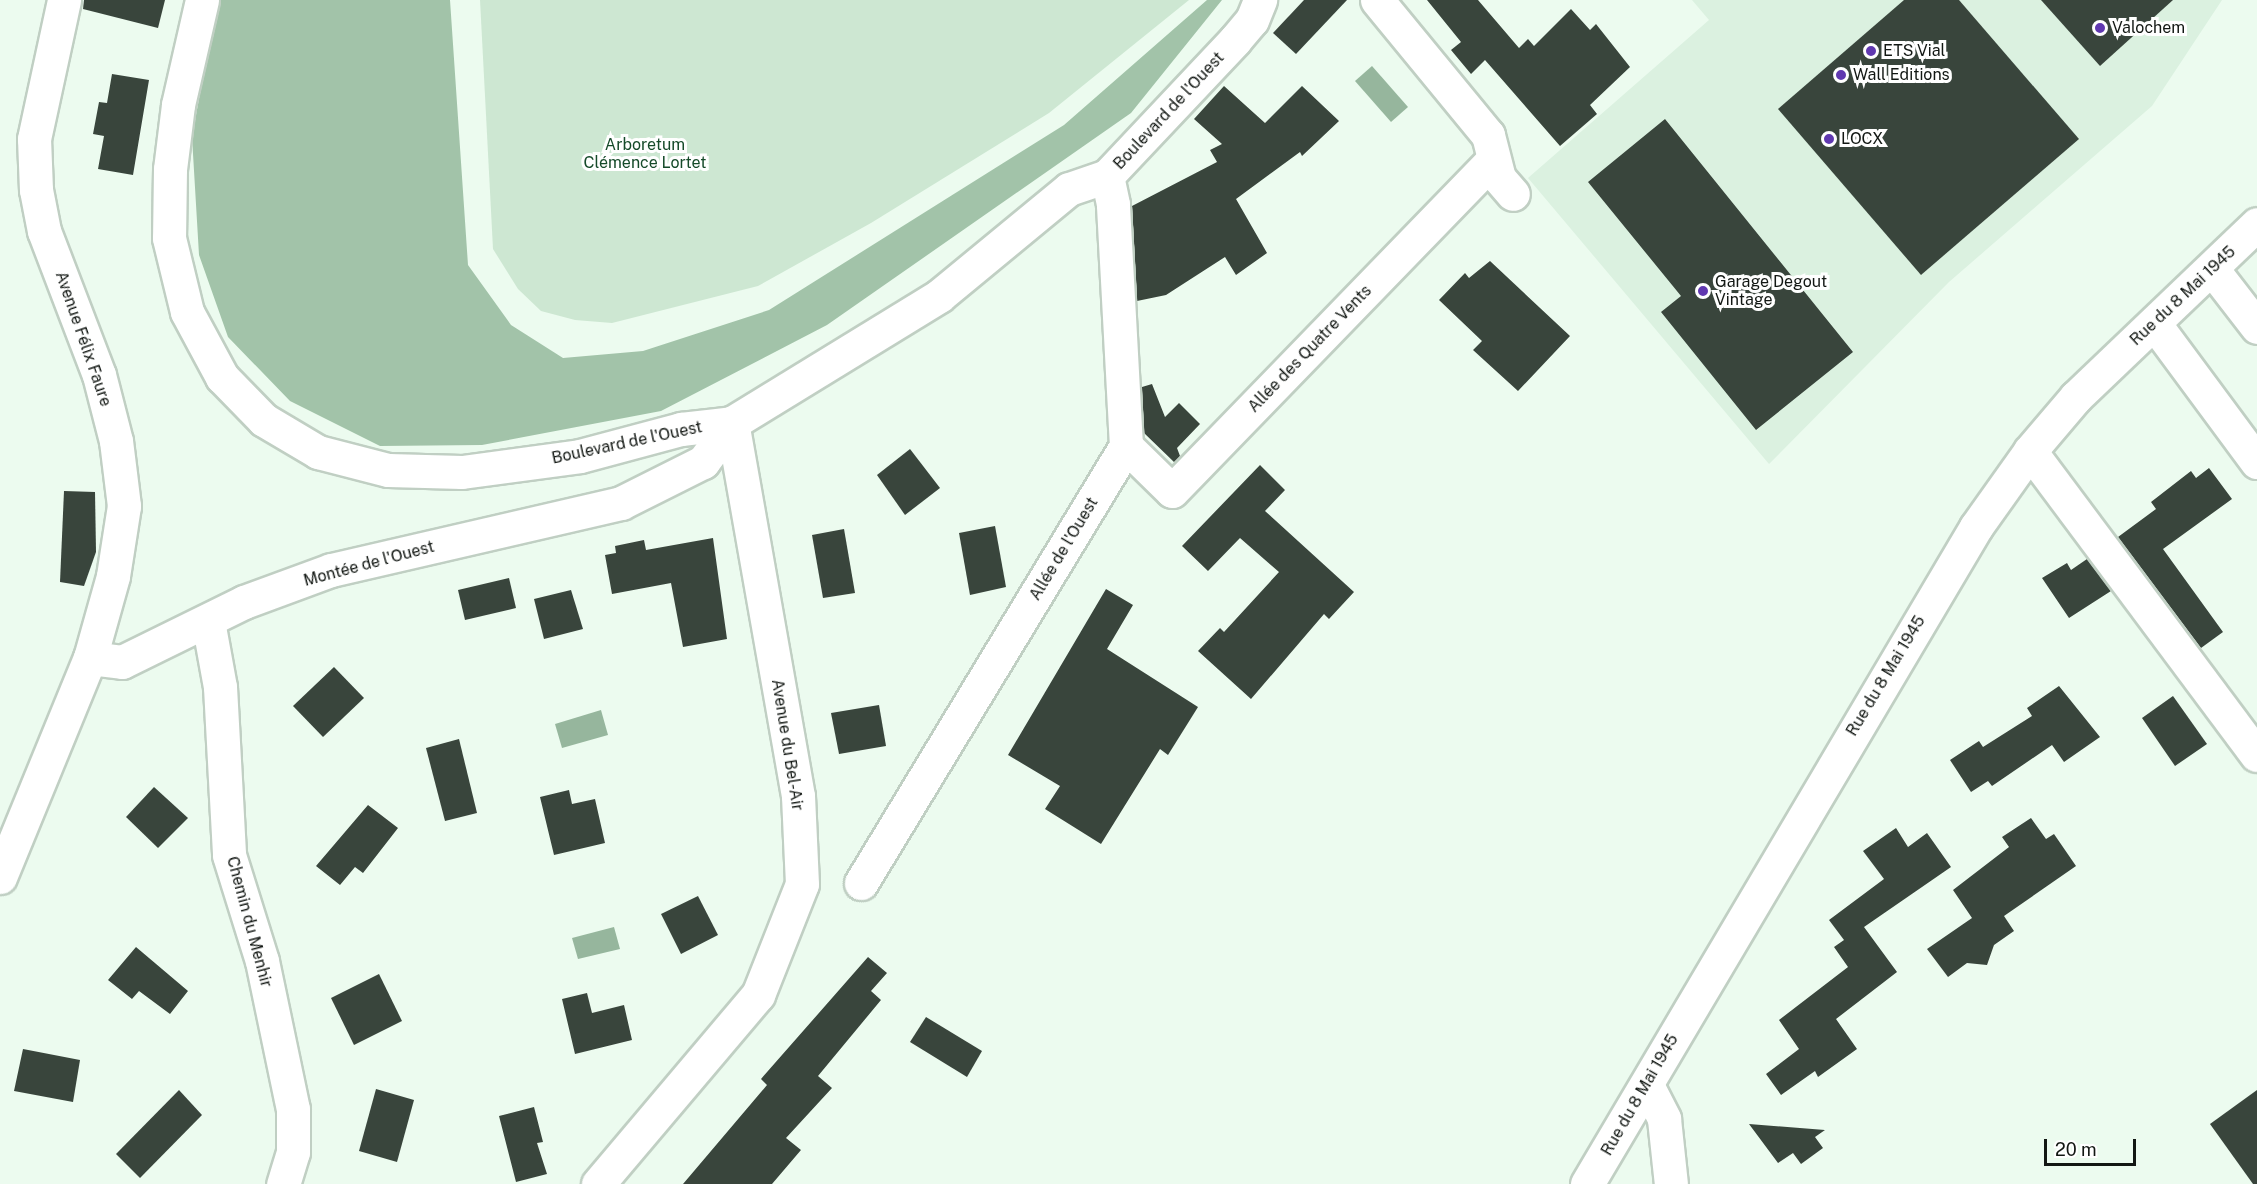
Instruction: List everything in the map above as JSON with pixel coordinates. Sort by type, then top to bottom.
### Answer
[{"type":"street","name":"Avenue Félix Faure","points":[[0,877],[90,658],[112,576],[124,506],[116,441],[99,375],[44,231],[36,190],[34,139],[64,0]]},
{"type":"street","name":"Boulevard de l'Ouest","points":[[202,0],[178,105],[170,169],[169,238],[187,312],[222,377],[264,420],[318,452],[388,470],[452,472],[580,456],[681,429],[732,423],[939,296],[1069,189],[1107,177],[1235,40],[1252,20],[1260,0]]},
{"type":"street","points":[[1377,0],[1488,135],[1499,178],[1513,194]]},
{"type":"street","name":"Allée des Quatre Vents","points":[[1126,446],[1172,491],[1493,160]]},
{"type":"street","points":[[1107,177],[1113,204],[1126,446]]},
{"type":"street","name":"Rue du 8 Mai 1945","points":[[1587,1184],[1976,527],[2030,451],[2076,397],[2213,270],[2257,224]]},
{"type":"street","points":[[2213,270],[2257,327]]},
{"type":"street","points":[[2154,323],[2257,462]]},
{"type":"street","name":"Montée de l'Ouest","points":[[90,658],[122,662],[244,602],[331,570],[621,503],[703,462],[732,423]]},
{"type":"street","name":"Avenue du Bel-Air","points":[[598,1184],[758,994],[802,884],[798,796],[732,423]]},
{"type":"street","points":[[657,485],[681,429]]},
{"type":"street","name":"Allée de l'Ouest","points":[[861,883],[1126,446]]},
{"type":"street","points":[[2030,451],[2257,755]]},
{"type":"street","name":"Chemin du Menhir","points":[[208,621],[220,687],[229,855],[262,961],[293,1109],[293,1152],[283,1184]]},
{"type":"street","points":[[1647,1085],[1664,1119],[1671,1184]]},
{"type":"shaded area","points":[[217,0],[450,0],[468,265],[511,325],[563,358],[643,351],[769,310],[1064,125],[1207,0],[1222,0],[1131,113],[827,325],[661,411],[482,445],[380,446],[290,401],[228,337],[199,255],[192,137]]},
{"type":"shaded area","points":[[1692,0],[2222,0],[2152,106],[1949,282],[1769,464],[1528,178],[1709,20]]},
{"type":"shaded area","points":[[1372,66],[1408,107],[1391,122],[1355,81]]},
{"type":"shaded area","points":[[601,710],[608,735],[562,748],[555,724]]},
{"type":"shaded area","points":[[614,927],[620,949],[578,959],[572,938]]},
{"type":"green space","name":"Arboretum Clémence Lortet","points":[[480,0],[1189,0],[1049,113],[871,223],[758,286],[612,323],[575,320],[541,311],[518,289],[493,249]]},
{"type":"building","points":[[84,0],[165,0],[158,28],[83,9]]},
{"type":"building","points":[[1304,0],[1347,0],[1296,54],[1273,33]]},
{"type":"building","points":[[1427,0],[1478,0],[1519,48],[1528,39],[1534,46],[1571,9],[1590,30],[1596,24],[1630,67],[1590,105],[1597,114],[1560,146],[1485,60],[1471,74],[1451,50],[1461,42]]},
{"type":"building","points":[[1904,0],[1959,0],[2079,139],[1921,275],[1778,109]]},
{"type":"building","points":[[2041,0],[2173,0],[2100,66]]},
{"type":"building","points":[[112,74],[149,80],[133,175],[98,169],[104,136],[93,134],[99,102],[107,103]]},
{"type":"building","points":[[1224,86],[1265,123],[1302,86],[1339,121],[1302,156],[1300,152],[1236,199],[1267,253],[1236,275],[1225,257],[1166,295],[1137,301],[1132,206],[1217,162],[1210,150],[1222,144],[1194,119]]},
{"type":"building","points":[[1665,119],[1853,352],[1756,430],[1661,312],[1681,296],[1588,182]]},
{"type":"building","points":[[1490,261],[1570,336],[1518,391],[1473,350],[1482,341],[1439,300],[1465,273],[1469,278]]},
{"type":"building","points":[[1152,384],[1165,417],[1179,403],[1200,424],[1177,448],[1180,456],[1174,462],[1144,433],[1142,387]]},
{"type":"building","points":[[910,449],[940,488],[905,515],[877,475]]},
{"type":"building","points":[[1260,465],[1285,490],[1265,511],[1354,592],[1329,619],[1324,614],[1251,699],[1198,651],[1220,628],[1224,632],[1279,572],[1240,538],[1208,571],[1182,546]]},
{"type":"building","points":[[2209,468],[2232,499],[2163,549],[2223,632],[2201,648],[2118,537],[2156,509],[2151,502],[2191,471],[2196,478]]},
{"type":"building","points":[[64,491],[95,492],[96,552],[84,586],[60,582]]},
{"type":"building","points":[[995,526],[1006,587],[970,595],[959,533]]},
{"type":"building","points":[[844,529],[855,593],[823,598],[812,535]]},
{"type":"building","points":[[713,538],[727,639],[683,647],[671,583],[612,594],[605,555],[616,553],[615,546],[644,540],[646,550]]},
{"type":"building","points":[[2087,559],[2111,591],[2069,618],[2042,578],[2067,563],[2071,570]]},
{"type":"building","points":[[509,578],[516,608],[465,620],[458,590]]},
{"type":"building","points":[[1106,589],[1133,605],[1107,649],[1198,707],[1168,755],[1160,749],[1101,844],[1045,809],[1060,786],[1008,755]]},
{"type":"building","points":[[571,590],[583,629],[544,639],[534,599]]},
{"type":"building","points":[[334,667],[364,698],[323,737],[293,706]]},
{"type":"building","points":[[2059,686],[2100,737],[2064,762],[2052,745],[1992,786],[1988,781],[1971,792],[1950,760],[1979,741],[1983,747],[2032,716],[2027,708]]},
{"type":"building","points":[[2173,696],[2207,744],[2175,766],[2142,718]]},
{"type":"building","points":[[879,705],[886,746],[839,754],[831,713]]},
{"type":"building","points":[[459,739],[477,813],[445,821],[426,748]]},
{"type":"building","points":[[154,787],[188,818],[158,848],[126,817]]},
{"type":"building","points":[[569,790],[572,804],[595,799],[605,843],[554,855],[540,797]]},
{"type":"building","points":[[368,805],[398,828],[363,873],[355,867],[340,885],[316,866]]},
{"type":"building","points":[[2031,818],[2046,839],[2054,834],[2076,866],[2004,916],[2014,931],[1994,945],[1987,965],[1967,963],[1948,977],[1927,949],[1972,918],[1953,890],[2009,847],[2002,837]]},
{"type":"building","points":[[1896,828],[1908,847],[1927,833],[1951,867],[1864,927],[1897,972],[1836,1019],[1857,1049],[1818,1077],[1815,1071],[1781,1095],[1766,1074],[1799,1049],[1779,1020],[1848,967],[1834,947],[1844,940],[1829,920],[1884,879],[1863,851]]},
{"type":"building","points":[[698,896],[718,935],[681,954],[661,914]]},
{"type":"building","points":[[136,947],[188,991],[170,1014],[139,991],[132,999],[108,980]]},
{"type":"building","points":[[868,957],[887,973],[871,991],[881,1000],[818,1076],[832,1088],[786,1138],[801,1150],[772,1184],[683,1184],[767,1085],[761,1079]]},
{"type":"building","points":[[379,974],[402,1021],[354,1045],[331,998]]},
{"type":"building","points":[[587,993],[592,1013],[624,1005],[632,1040],[575,1054],[562,999]]},
{"type":"building","points":[[926,1017],[982,1051],[967,1077],[910,1042]]},
{"type":"building","points":[[23,1049],[80,1060],[73,1102],[14,1091]]},
{"type":"building","points":[[376,1089],[414,1100],[397,1162],[359,1151]]},
{"type":"building","points":[[179,1090],[202,1115],[140,1178],[116,1154]]},
{"type":"building","points":[[2257,1090],[2257,1184],[2253,1184],[2210,1124]]},
{"type":"building","points":[[534,1107],[543,1142],[537,1143],[547,1174],[516,1182],[499,1116]]},
{"type":"building","points":[[1749,1124],[1825,1130],[1815,1137],[1823,1148],[1801,1164],[1793,1153],[1778,1163]]},
{"type":"place","name":"Valochem","points":[[2100,28]]},
{"type":"place","name":"ETS Vial","points":[[1871,51]]},
{"type":"place","name":"Wall Editions","points":[[1841,75]]},
{"type":"place","name":"LOCX","points":[[1829,139]]},
{"type":"place","name":"Garage Degout Vintage","points":[[1703,291]]}]
